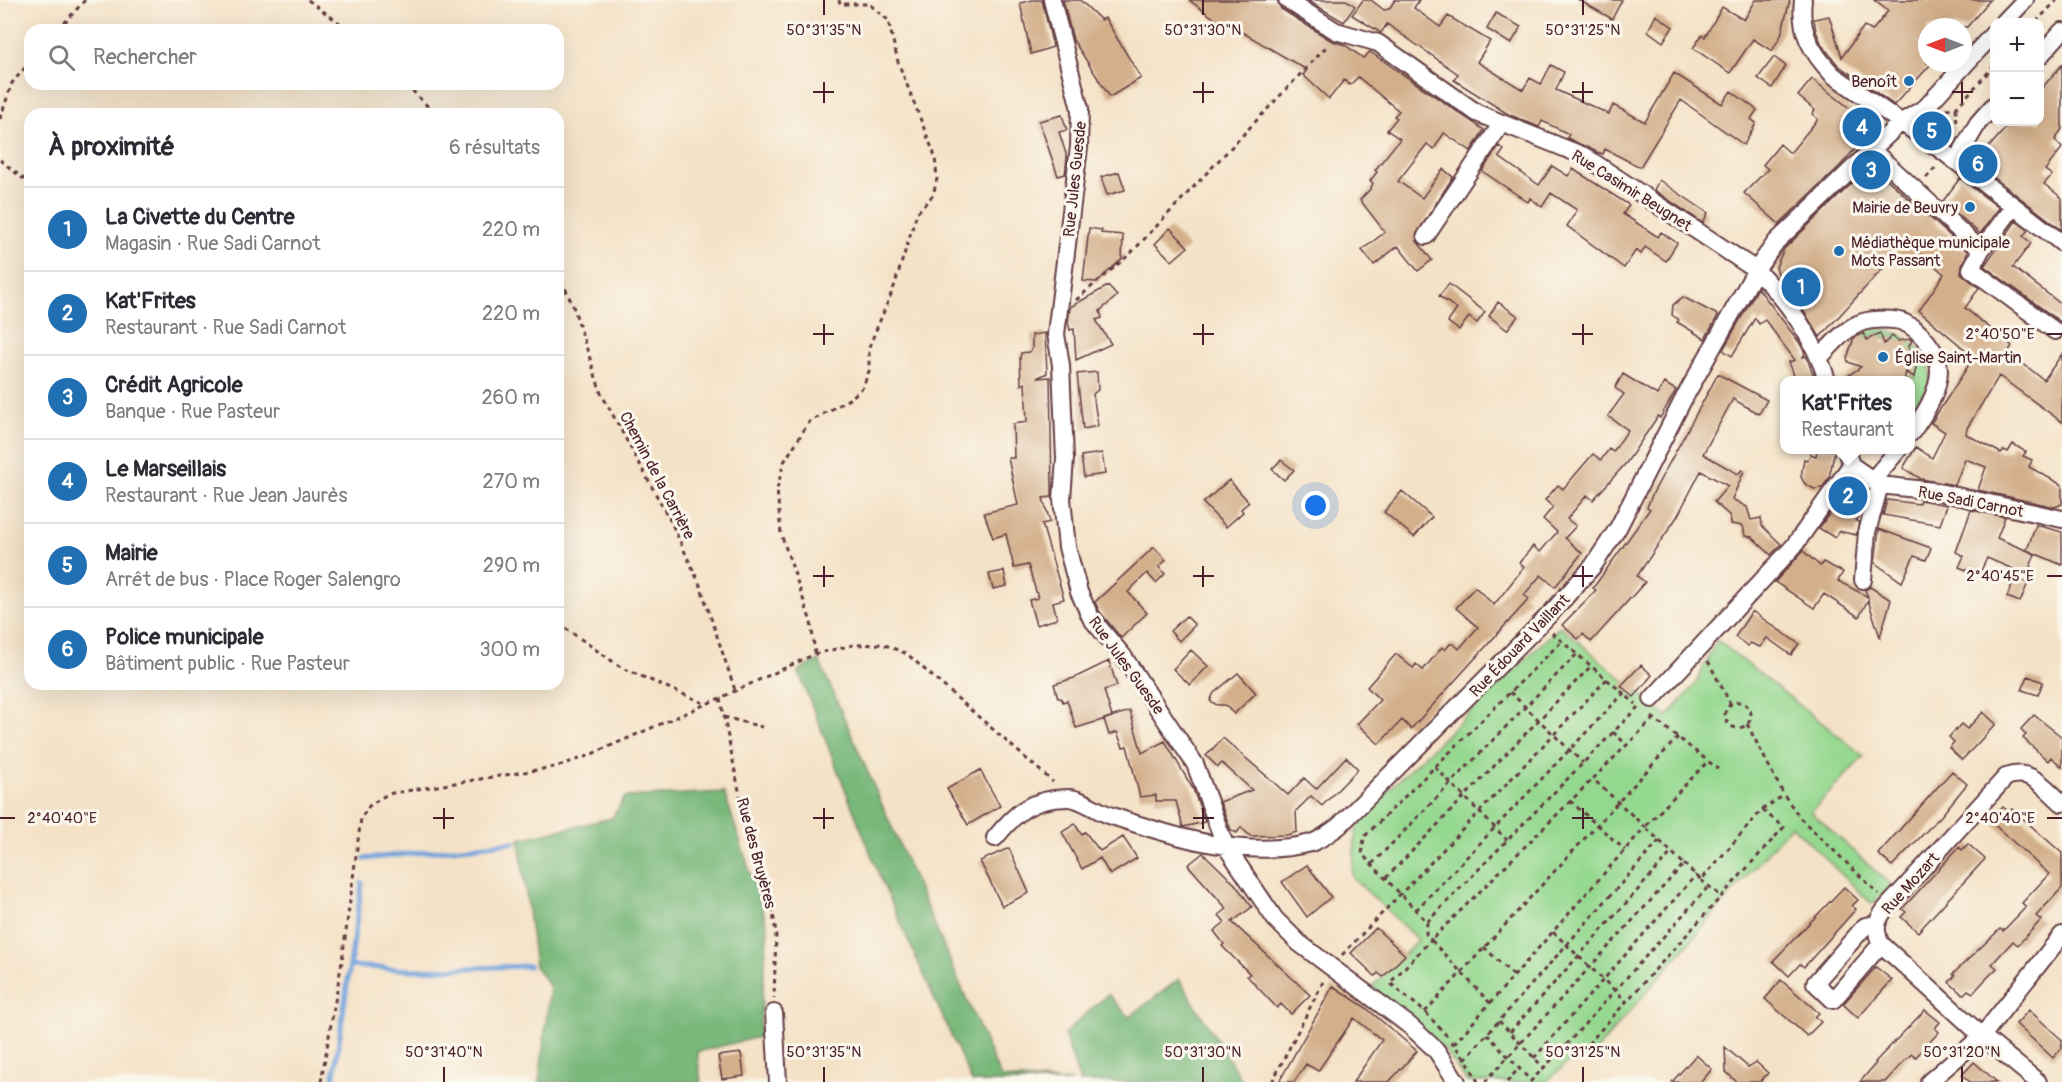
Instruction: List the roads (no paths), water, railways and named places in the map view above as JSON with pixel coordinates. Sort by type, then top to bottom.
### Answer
[{"type":"street","name":"Rue Jules Guesde","points":[[1052,0],[1080,109],[1071,224],[1056,334],[1061,365],[1065,459],[1062,499],[1067,547],[1079,592],[1091,618],[1123,656],[1195,764],[1224,845],[1275,919],[1299,942],[1410,1026],[1436,1050],[1457,1082]]},
{"type":"street","name":"Rue Casimir Beugnet","points":[[1287,0],[1336,31],[1378,43],[1477,113],[1584,156],[1756,270]]},
{"type":"street","points":[[1803,0],[1801,16],[1804,36],[1819,61],[1833,75],[1956,161],[2062,243]]},
{"type":"street","points":[[2008,18],[2025,0]]},
{"type":"street","points":[[2044,51],[2062,31]]},
{"type":"street","name":"Rue Édouard Vaillant","points":[[995,838],[1015,813],[1042,800],[1071,797],[1100,813],[1155,831],[1224,845],[1269,848],[1313,843],[1339,826],[1542,623],[1593,566],[1618,528],[1683,400],[1756,270],[1776,242],[1900,123],[1929,108],[1990,39]]},
{"type":"street","points":[[1956,161],[1978,123],[1990,110]]},
{"type":"street","points":[[1426,236],[1502,123]]},
{"type":"street","points":[[1873,151],[1981,250]]},
{"type":"street","points":[[2013,207],[1981,250],[1971,269],[2055,331]]},
{"type":"street","points":[[1756,270],[1771,283],[1820,357],[1826,376]]},
{"type":"street","points":[[1820,357],[1847,330],[1862,322],[1875,320],[1904,322],[1930,344],[1939,368],[1936,389],[1924,415],[1915,427]]},
{"type":"street","points":[[1863,580],[1867,532],[1876,483],[1896,454]]},
{"type":"street","points":[[1645,705],[1794,546],[1849,457],[1876,483]]},
{"type":"street","name":"Rue Sadi Carnot","points":[[1876,483],[1934,491],[2062,519]]},
{"type":"street","name":"Rue Mozart","points":[[1881,944],[1876,935],[1876,924],[1889,905],[2006,777],[2016,774],[2034,777],[2062,803]]},
{"type":"street","points":[[1876,924],[1865,926],[1815,983],[1833,1000],[1881,944],[1982,1036],[2038,1082]]},
{"type":"street","points":[[1929,1082],[1982,1036],[2062,935]]},
{"type":"street","points":[[774,1013],[778,1082]]},
{"type":"waterway","points":[[364,859],[514,842]]},
{"type":"waterway","points":[[333,1082],[362,883]]},
{"type":"waterway","points":[[350,966],[412,970],[529,966]]},
{"type":"place","name":"Benoît","points":[[1909,81]]},
{"type":"place","name":"Le Marseillais","points":[[1862,127]]},
{"type":"place","name":"Mairie","points":[[1932,131]]},
{"type":"place","name":"Police municipale","points":[[1978,164]]},
{"type":"place","name":"Crédit Agricole","points":[[1871,170]]},
{"type":"place","name":"Mairie de Beuvry","points":[[1970,207]]},
{"type":"place","name":"Médiathèque municipale Mots Passant","points":[[1839,251]]},
{"type":"place","name":"La Civette du Centre","points":[[1801,287]]},
{"type":"place","name":"Église Saint-Martin","points":[[1883,357]]},
{"type":"place","name":"Kat'Frites","points":[[1848,496]]}]
